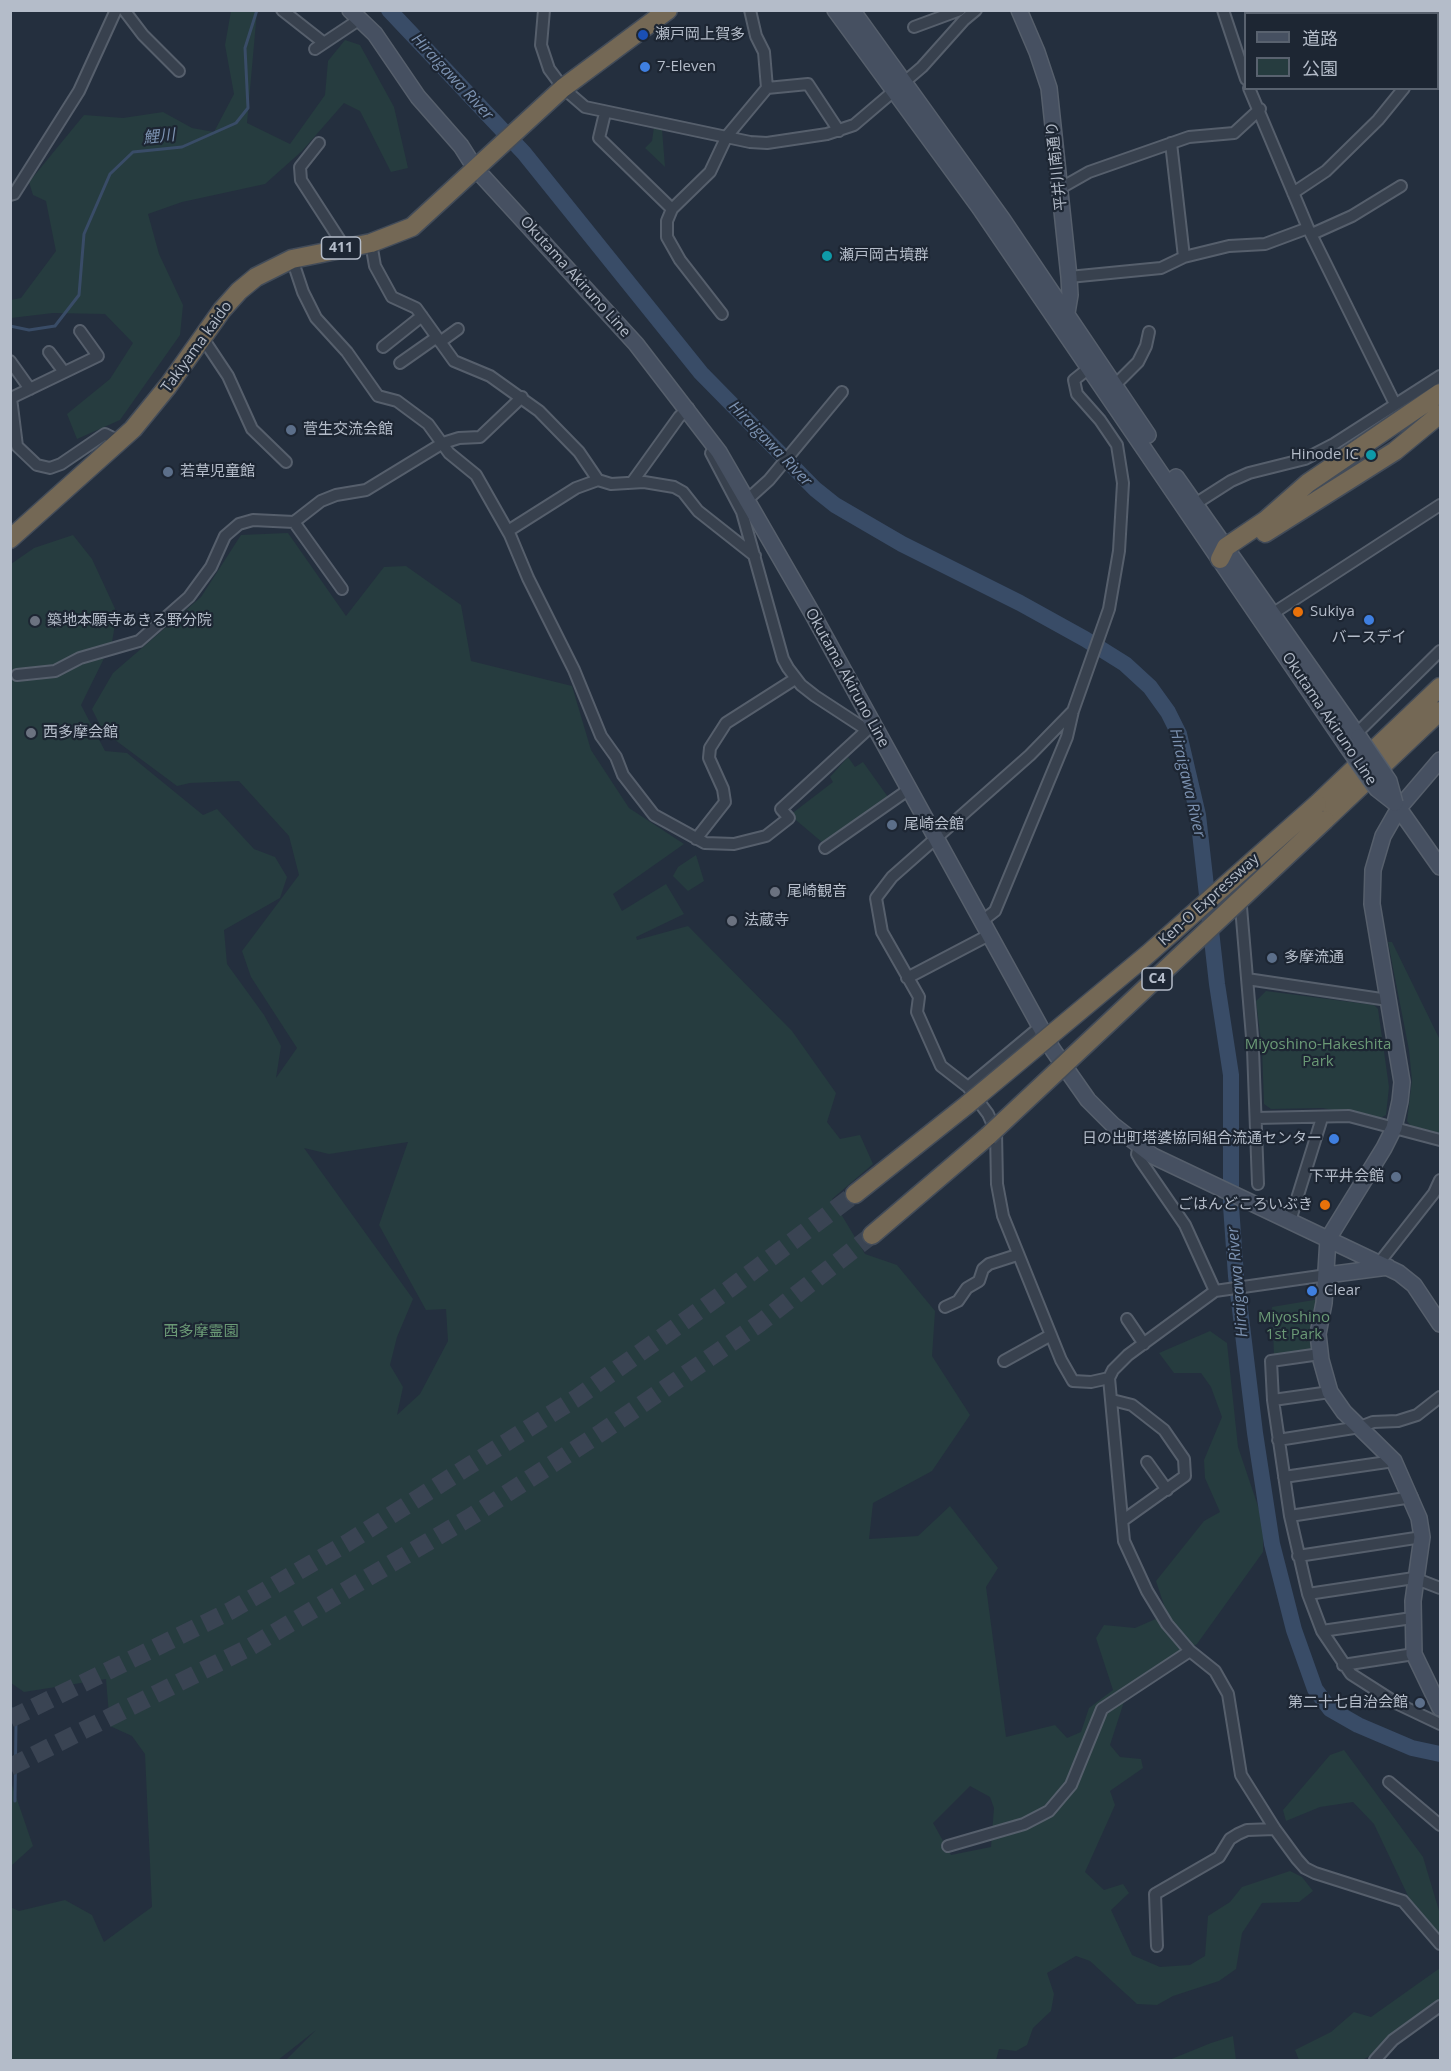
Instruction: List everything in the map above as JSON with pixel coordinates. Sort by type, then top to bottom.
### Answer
[{"type":"highway","name":"411","points":[[563,88],[668,10]]},
{"type":"highway","name":"Takiyama kaido","points":[[10,539],[121,442],[151,410],[202,337],[239,291],[256,277],[292,259],[371,243],[412,227],[430,213],[479,164],[563,88]]},
{"type":"highway","points":[[1297,507],[1316,468],[1440,392]]},
{"type":"highway","points":[[1226,554],[1440,413]]},
{"type":"highway","name":"Ken-O Expressway","points":[[872,1235],[988,1136],[1321,812],[1440,687]]},
{"type":"highway","name":"Ken-O Expressway","points":[[855,1194],[968,1096],[1148,954],[1440,711]]},
{"type":"main road","name":"Okutama Akiruno Line","points":[[835,10],[900,87]]},
{"type":"main road","name":"Okutama Akiruno Line","points":[[852,10],[900,87],[1062,317],[1115,386],[1226,554],[1354,739],[1389,781],[1397,806],[1440,867]]},
{"type":"main road","name":"平井川南通り","points":[[1019,10],[1049,88],[1069,277],[1062,317]]},
{"type":"main road","name":"Okutama Akiruno Line","points":[[355,15],[375,34],[418,97],[636,344],[688,408],[748,499],[870,728],[936,839],[1066,1072],[1088,1100],[1113,1125],[1139,1146],[1208,1183],[1290,1221]]},
{"type":"main road","name":"Okutama Akiruno Line","points":[[1062,317],[1089,368],[1272,614],[1354,739]]},
{"type":"main road","points":[[1440,760],[1397,806],[1377,852],[1371,887],[1377,939],[1402,1082],[1394,1128],[1328,1239],[1327,1275],[1318,1334],[1320,1354],[1330,1392],[1344,1412],[1394,1461],[1412,1497],[1422,1538],[1414,1578],[1412,1618],[1414,1654],[1440,1708]]},
{"type":"main road","points":[[1290,1221],[1384,1265],[1414,1285],[1440,1324]]},
{"type":"main road","points":[[1327,1275],[1384,1265]]},
{"type":"street","points":[[10,195],[14,194],[44,143],[68,110],[117,10]]},
{"type":"street","points":[[124,10],[143,35],[179,70]]},
{"type":"street","points":[[282,10],[320,46],[355,15]]},
{"type":"street","points":[[544,10],[541,45],[549,69],[563,88],[585,106],[605,113],[767,143],[839,131],[860,121],[922,67],[968,11]]},
{"type":"street","points":[[722,314],[680,260],[667,237],[667,221],[672,209],[710,172],[727,136],[767,88],[764,52],[756,36],[750,10]]},
{"type":"street","points":[[1222,10],[1244,75]]},
{"type":"street","points":[[914,27],[968,11]]},
{"type":"street","points":[[767,88],[808,84],[839,131]]},
{"type":"street","points":[[1253,90],[1310,231],[1395,404]]},
{"type":"street","points":[[1293,193],[1326,171],[1378,120],[1402,90]]},
{"type":"street","points":[[1059,189],[1089,172],[1189,137],[1234,134],[1260,109]]},
{"type":"street","points":[[605,113],[599,138],[672,209]]},
{"type":"street","points":[[319,143],[300,167],[301,180],[345,248]]},
{"type":"street","points":[[1171,144],[1184,257]]},
{"type":"street","points":[[1069,277],[1161,268],[1184,257],[1229,246],[1265,244],[1352,216],[1401,186]]},
{"type":"street","points":[[371,243],[375,266],[388,292],[398,301],[416,308],[454,361],[490,376],[522,397],[579,452],[598,480]]},
{"type":"street","points":[[292,259],[303,292],[316,318],[347,352],[378,396],[404,406],[428,424],[443,443],[476,475],[508,531],[574,670],[592,718],[616,757],[623,775],[654,815],[696,839],[716,845],[734,844],[766,836],[789,818],[781,809],[870,728],[815,696],[795,679],[783,659],[742,512],[688,408],[666,434],[633,481]]},
{"type":"street","points":[[383,346],[422,315]]},
{"type":"street","points":[[400,363],[458,329]]},
{"type":"street","points":[[80,331],[98,356],[11,398],[14,447],[37,465],[50,468],[61,464],[105,434],[121,442]]},
{"type":"street","points":[[1115,386],[1138,362],[1146,346],[1149,332]]},
{"type":"street","points":[[202,337],[228,376],[248,418],[246,420],[286,462]]},
{"type":"street","points":[[49,351],[64,372]]},
{"type":"street","points":[[10,361],[30,389]]},
{"type":"street","points":[[907,978],[985,928],[995,911],[1067,737],[1073,711],[1102,631],[1119,551],[1123,483],[1117,445],[1100,420],[1077,394],[1074,380],[1089,368]]},
{"type":"street","points":[[1195,504],[1216,489],[1249,473],[1305,459],[1334,444],[1440,376]]},
{"type":"street","points":[[748,499],[772,477],[842,392]]},
{"type":"street","points":[[17,675],[55,671],[80,658],[139,641],[189,597],[211,567],[225,536],[239,524],[253,520],[294,522],[321,501],[336,495],[366,490],[443,443],[459,438],[480,436],[522,397]]},
{"type":"street","points":[[508,531],[576,488],[598,480],[611,484],[633,481],[674,488],[683,492],[698,512],[755,556]]},
{"type":"street","points":[[1272,614],[1440,505]]},
{"type":"street","points":[[294,522],[342,589]]},
{"type":"street","points":[[1354,739],[1440,651]]},
{"type":"street","points":[[696,839],[725,802],[723,789],[709,759],[710,748],[726,723],[795,679]]},
{"type":"street","points":[[1073,711],[1030,755],[892,877],[876,898],[882,932],[919,997],[917,1012],[941,1066],[988,1114],[996,1132],[999,1195],[1006,1227],[1051,1335],[1073,1381],[1090,1382],[1108,1378],[1128,1355],[1217,1291],[1327,1275]]},
{"type":"street","points":[[825,848],[908,790]]},
{"type":"street","points":[[1241,907],[1256,1118],[1258,1184]]},
{"type":"street","points":[[1247,979],[1388,1000]]},
{"type":"street","points":[[968,1096],[1040,1027]]},
{"type":"street","points":[[1256,1118],[1349,1116],[1440,1140]]},
{"type":"street","points":[[1290,1221],[1322,1118]]},
{"type":"street","points":[[1139,1146],[1137,1154],[1185,1225],[1217,1291]]},
{"type":"street","points":[[1384,1265],[1434,1193],[1440,1180]]},
{"type":"street","points":[[945,1307],[958,1301],[967,1288],[979,1281],[983,1269],[989,1264],[1017,1255]]},
{"type":"street","points":[[1127,1319],[1144,1344]]},
{"type":"street","points":[[1004,1361],[1051,1335]]},
{"type":"street","points":[[1320,1354],[1271,1361],[1278,1440],[1290,1515],[1308,1594],[1322,1631],[1343,1665],[1357,1678],[1398,1704],[1440,1724]]},
{"type":"street","points":[[1108,1378],[1112,1400],[1124,1541],[1147,1591],[1167,1624],[1190,1651],[1215,1671],[1228,1694],[1241,1775],[1275,1829],[1305,1868],[1403,1901],[1440,1944]]},
{"type":"street","points":[[1273,1400],[1330,1392]]},
{"type":"street","points":[[1278,1440],[1417,1415],[1440,1397]]},
{"type":"street","points":[[1112,1400],[1132,1405],[1164,1430],[1184,1459],[1185,1476],[1122,1521]]},
{"type":"street","points":[[1284,1477],[1394,1461]]},
{"type":"street","points":[[1147,1462],[1167,1490]]},
{"type":"street","points":[[1290,1515],[1412,1497]]},
{"type":"street","points":[[1298,1556],[1422,1538]]},
{"type":"street","points":[[1308,1594],[1414,1578],[1440,1588]]},
{"type":"street","points":[[1322,1631],[1412,1618]]},
{"type":"street","points":[[948,1846],[1024,1824],[1049,1811],[1071,1785],[1102,1709],[1190,1651]]},
{"type":"street","points":[[1343,1665],[1414,1654]]},
{"type":"street","points":[[1389,1782],[1440,1825]]},
{"type":"street","points":[[1157,1946],[1155,1894],[1219,1857],[1230,1839],[1238,1834],[1247,1830],[1275,1829]]},
{"type":"street","points":[[1375,2061],[1393,2040],[1440,2007]]},
{"type":"green space","points":[[231,11],[257,11],[247,123],[290,144],[325,95],[328,61],[345,40],[360,45],[394,107],[408,168],[391,172],[360,111],[344,103],[302,151],[265,184],[182,202],[148,214],[159,254],[183,305],[180,335],[120,420],[77,439],[67,414],[110,379],[133,343],[105,314],[53,313],[11,318],[11,300],[21,298],[56,251],[46,201],[33,195],[29,182],[84,115],[123,118],[163,112],[192,128],[214,132],[234,94],[225,45]]},
{"type":"green space","points":[[654,127],[662,129],[665,167],[645,148],[652,141]]},
{"type":"green space","name":"西多摩霊園","points":[[288,533],[346,616],[384,567],[406,566],[461,605],[471,661],[572,686],[591,750],[629,808],[684,844],[613,894],[622,911],[666,884],[684,914],[636,937],[637,940],[688,926],[792,1031],[836,1093],[827,1122],[840,1139],[860,1135],[873,1164],[832,1199],[865,1254],[897,1265],[935,1311],[932,1356],[970,1415],[932,1471],[873,1503],[869,1539],[918,1536],[950,1506],[998,1568],[986,1587],[1006,1737],[1055,1725],[1067,1738],[1081,1732],[1089,1708],[1113,1690],[1096,1638],[1104,1625],[1135,1628],[1167,1614],[1156,1581],[1204,1521],[1220,1512],[1205,1478],[1204,1460],[1222,1417],[1211,1387],[1201,1373],[1174,1373],[1159,1353],[1210,1331],[1227,1343],[1238,1447],[1263,1521],[1263,1552],[1197,1644],[1130,1683],[1110,1745],[1120,1757],[1141,1759],[1143,1768],[1110,1791],[1115,1805],[1085,1872],[1104,1890],[1123,1884],[1129,1893],[1111,1910],[1132,1955],[1160,1967],[1190,1965],[1205,1956],[1208,1916],[1230,1902],[1242,1887],[1290,1871],[1302,1877],[1313,1891],[1299,1902],[1262,1903],[1242,1933],[1236,1969],[1219,1981],[1173,1996],[1157,2005],[1137,2004],[1090,1961],[1076,1956],[1047,1973],[1054,1994],[1051,2011],[1033,2028],[1027,2045],[1016,2051],[999,2049],[996,2060],[286,2060],[316,2030],[278,2060],[11,2060],[10,1907],[19,1911],[65,1900],[92,1915],[104,1942],[152,1907],[145,1754],[132,1736],[110,1726],[106,1679],[24,1692],[11,1683],[11,564],[34,548],[73,535],[92,559],[117,613],[112,642],[81,705],[105,751],[127,753],[203,815],[217,809],[254,849],[275,857],[287,877],[280,898],[224,930],[227,964],[264,1015],[281,1046],[276,1078],[297,1048],[251,977],[242,951],[299,875],[289,836],[239,781],[190,783],[177,786],[103,731],[92,709],[113,673],[201,597],[241,535]],"holes":[[[408,1142],[379,1225],[426,1310],[446,1309],[448,1341],[420,1394],[397,1415],[403,1387],[390,1365],[397,1337],[413,1299],[304,1148],[329,1154]],[[970,1786],[990,1797],[994,1808],[991,1847],[951,1855],[933,1823]]]},
{"type":"green space","points":[[848,757],[855,767],[863,762],[888,797],[823,843],[790,815],[833,782],[830,777]]},
{"type":"green space","points":[[696,855],[704,881],[688,891],[673,876],[678,867]]},
{"type":"green space","points":[[1388,942],[1392,942],[1440,1040],[1440,1133],[1411,1126],[1407,1121],[1412,1080],[1409,1050]]},
{"type":"green space","name":"Miyoshino-Hakeshita Park","points":[[1266,991],[1374,1005],[1378,1009],[1389,1087],[1386,1115],[1380,1118],[1322,1108],[1271,1109],[1264,1104],[1262,1048],[1256,1001]]},
{"type":"green space","name":"Miyoshino 1st Park","points":[[1320,1299],[1313,1353],[1278,1357],[1274,1355],[1272,1307]]},
{"type":"green space","points":[[1344,1750],[1423,1857],[1440,1914],[1440,1934],[1409,1898],[1374,1824],[1353,1802],[1320,1807],[1286,1821],[1283,1810],[1330,1755]]},
{"type":"green space","points":[[11,1782],[33,1846],[10,1866]]},
{"type":"green space","points":[[1440,1968],[1440,2001],[1389,2035],[1372,2055],[1362,2060],[1299,2060],[1295,2050],[1331,2032],[1354,2012],[1371,2017]]},
{"type":"green space","points":[[1233,2036],[1236,2060],[1169,2060],[1211,2043]]},
{"type":"waterway","name":"鯉川","points":[[10,326],[29,330],[55,326],[79,295],[84,234],[110,174],[133,152],[182,147],[236,123],[248,108],[245,48],[257,10]]},
{"type":"waterway","name":"Hiraigawa River","points":[[389,10],[524,153],[701,373],[815,489],[835,505],[902,544],[1020,603],[1125,664],[1150,687],[1168,712],[1179,734],[1198,815],[1217,984],[1231,1075],[1231,1206],[1236,1276],[1255,1433],[1272,1544],[1294,1630],[1315,1689],[1330,1709],[1358,1725],[1412,1748],[1440,1754]]},
{"type":"waterway","points":[[10,1706],[16,1719],[15,1801]]},
{"type":"tunnel","points":[[10,1719],[230,1611],[347,1543],[578,1397],[728,1290],[855,1194]]},
{"type":"tunnel","points":[[10,1767],[250,1647],[472,1516],[602,1432],[760,1323],[872,1235]]},
{"type":"place","name":"瀬戸岡上賀多","points":[[643,35]]},
{"type":"place","name":"7-Eleven","points":[[645,67]]},
{"type":"place","name":"瀬戸岡古墳群","points":[[827,256]]},
{"type":"place","name":"菅生交流会館","points":[[291,430]]},
{"type":"place","name":"Hinode IC","points":[[1371,455]]},
{"type":"place","name":"若草児童館","points":[[168,472]]},
{"type":"place","name":"Sukiya","points":[[1298,612]]},
{"type":"place","name":"バースデイ","points":[[1369,620]]},
{"type":"place","name":"築地本願寺あきる野分院","points":[[35,621]]},
{"type":"place","name":"西多摩会館","points":[[31,733]]},
{"type":"place","name":"尾崎会館","points":[[892,825]]},
{"type":"place","name":"尾崎観音","points":[[775,892]]},
{"type":"place","name":"法蔵寺","points":[[732,921]]},
{"type":"place","name":"多摩流通","points":[[1272,958]]},
{"type":"place","name":"日の出町塔婆協同組合流通センター","points":[[1334,1139]]},
{"type":"place","name":"下平井会館","points":[[1396,1177]]},
{"type":"place","name":"ごはんどころいぶき","points":[[1325,1205]]},
{"type":"place","name":"Clear","points":[[1312,1291]]},
{"type":"place","name":"第二十七自治会館","points":[[1420,1703]]}]
